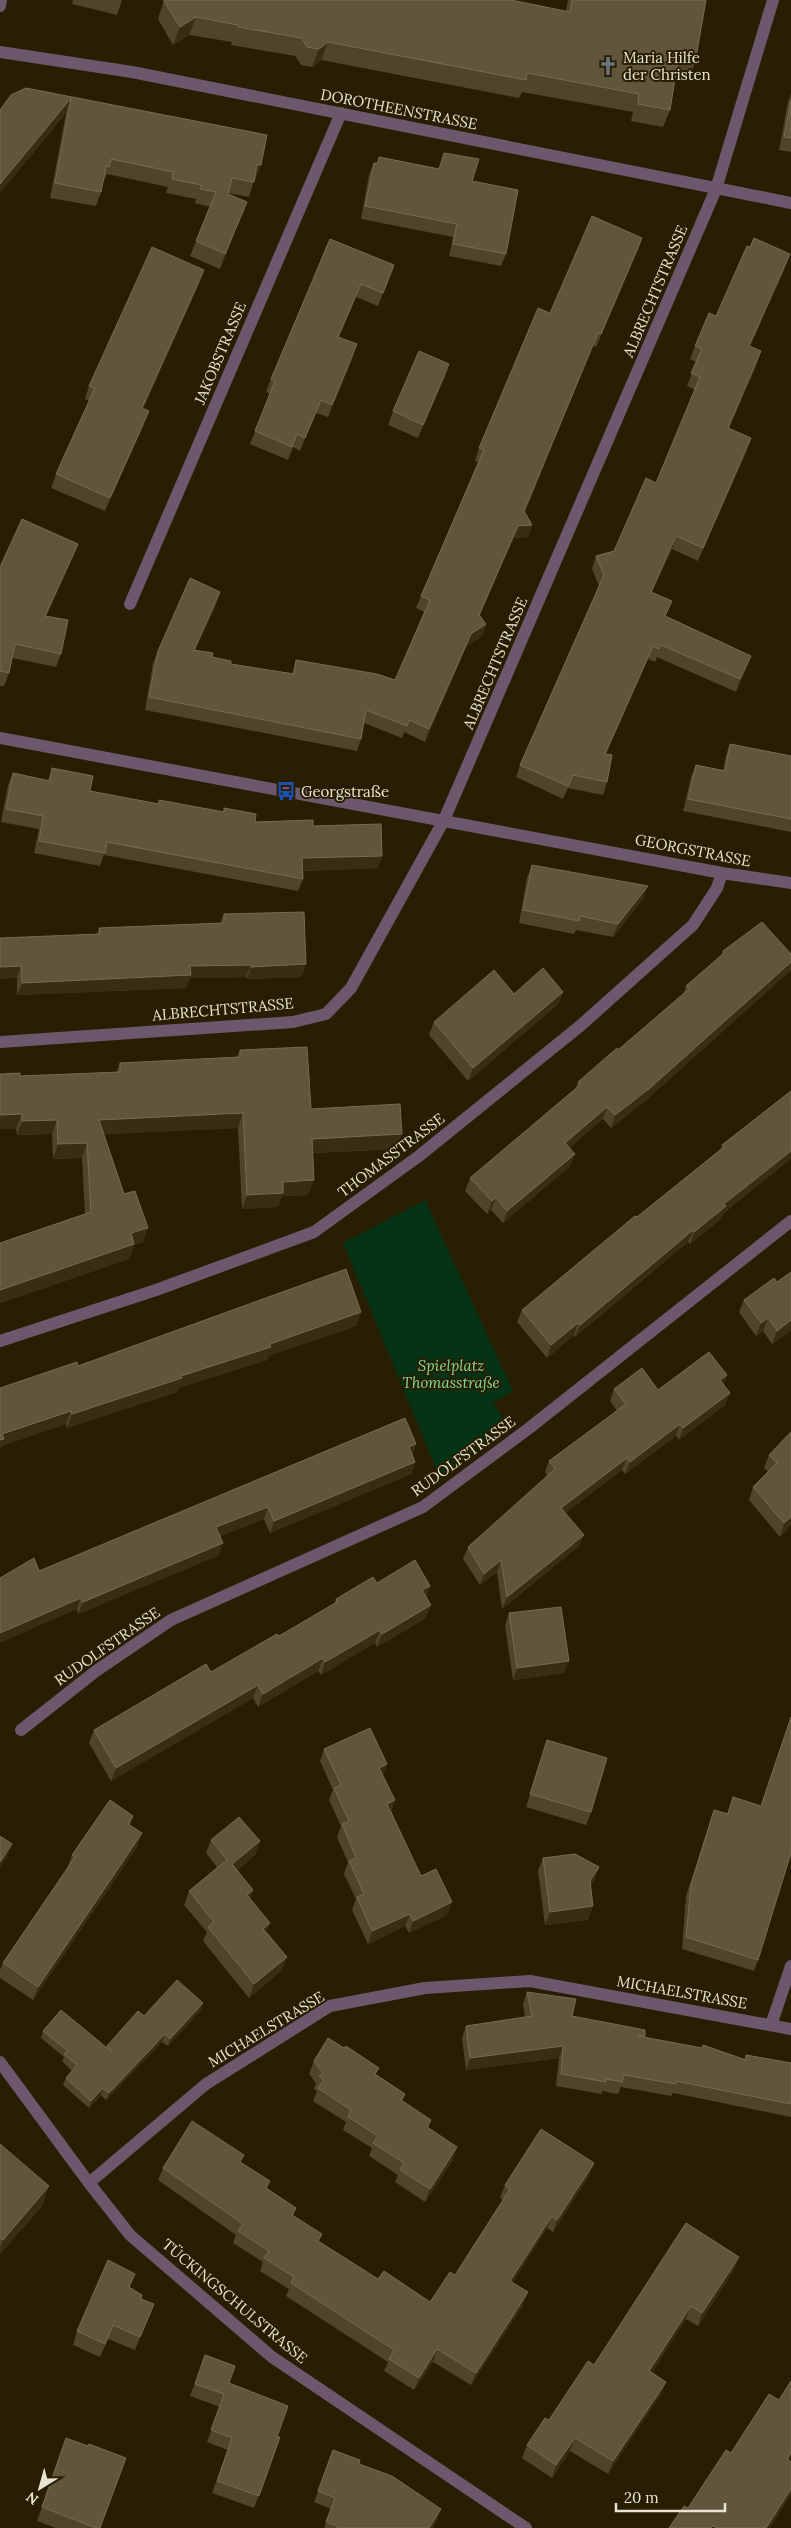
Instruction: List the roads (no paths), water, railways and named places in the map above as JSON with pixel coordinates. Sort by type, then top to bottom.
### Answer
[{"type":"street","points":[[0,6],[2,0]]},
{"type":"street","name":"ALBRECHTSTRASSE","points":[[0,1042],[293,1022],[326,1014],[351,988],[444,820],[716,189],[773,0]]},
{"type":"street","name":"DOROTHEENSTRASSE","points":[[0,52],[132,72],[791,203]]},
{"type":"street","name":"JAKOBSTRASSE","points":[[130,604],[341,114]]},
{"type":"street","name":"GEORGSTRASSE","points":[[0,738],[722,873],[791,883]]},
{"type":"street","name":"THOMASSTRASSE","points":[[0,1341],[156,1290],[314,1232],[419,1156],[587,1020],[694,925],[717,888],[722,873]]},
{"type":"street","name":"RUDOLFSTRASSE","points":[[21,1730],[96,1671],[171,1620],[423,1507],[528,1429],[791,1221]]},
{"type":"street","points":[[771,2025],[791,1966]]},
{"type":"street","name":"MICHAELSTRASSE","points":[[89,2183],[206,2084],[330,2006],[425,1988],[530,1981],[791,2029]]},
{"type":"street","name":"TÜCKINGSCHULSTRASSE","points":[[0,2062],[89,2183],[130,2235],[272,2357],[526,2528]]},
{"type":"place","name":"Maria Hilfe der Christen","points":[[608,66]]},
{"type":"place","name":"Georgstraße","points":[[286,791]]},
{"type":"park label","name":"Spielplatz Thomasstraße","points":[[451,1374]]}]
